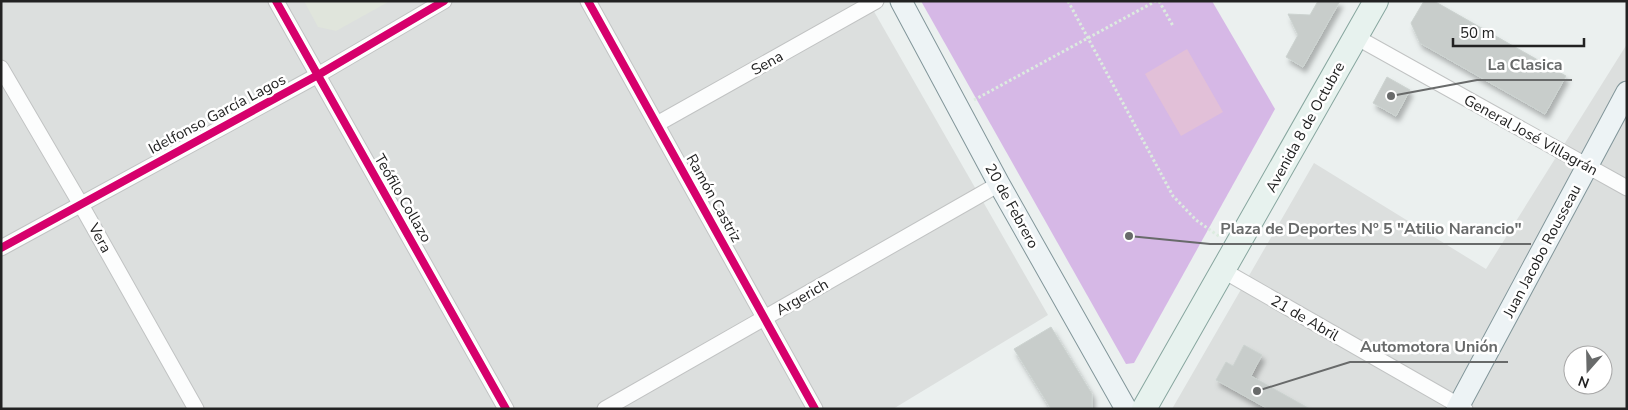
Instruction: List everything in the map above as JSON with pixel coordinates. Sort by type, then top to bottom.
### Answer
[{"type":"main road","name":"20 de Febrero","points":[[901,1],[999,184],[1126,409]]},
{"type":"main road","name":"Avenida 8 de Octubre","points":[[1144,409],[1224,272],[1376,1]]},
{"type":"main road","name":"Juan Jacobo Rousseau","points":[[1460,408],[1627,92]]},
{"type":"street","name":"Teófilo Collazo","points":[[276,1],[506,409]]},
{"type":"street","name":"Idelfonso García Lagos","points":[[1,248],[80,203],[318,75],[444,1]]},
{"type":"street","name":"Ramón Castriz","points":[[588,1],[815,409]]},
{"type":"street","name":"Sena","points":[[657,124],[876,1]]},
{"type":"street","name":"General José Villagrán","points":[[1356,37],[1627,188]]},
{"type":"street","name":"Vera","points":[[1,68],[80,203],[196,409]]},
{"type":"street","name":"Argerich","points":[[605,409],[999,184]]},
{"type":"street","name":"21 de Abril","points":[[1224,272],[1460,408]]},
{"type":"path","points":[[1068,1],[1173,196],[1196,220],[1237,249]]},
{"type":"path","points":[[958,108],[1157,1],[1174,26]]},
{"type":"shaded area","points":[[1,1],[868,1],[1048,315],[893,409],[1,409]]},
{"type":"shaded area","points":[[304,1],[390,1],[336,31],[318,27]]},
{"type":"shaded area","points":[[921,1],[1212,1],[1275,109],[1134,363],[1126,364]]},
{"type":"shaded area","points":[[1627,44],[1627,409],[1172,409],[1314,163],[1486,269]]},
{"type":"shaded area","points":[[1187,49],[1223,112],[1181,136],[1145,74]]},
{"type":"building","points":[[1318,1],[1340,1],[1303,67],[1286,57],[1298,35],[1288,14],[1310,15]]},
{"type":"building","points":[[1424,1],[1434,1],[1566,76],[1545,114],[1420,43],[1411,23]]},
{"type":"building","points":[[1387,77],[1410,90],[1396,116],[1373,103]]},
{"type":"building","points":[[1051,327],[1092,394],[1092,409],[1051,409],[1014,349]]},
{"type":"building","points":[[1244,345],[1262,355],[1251,376],[1310,409],[1268,409],[1216,380],[1226,362],[1233,366]]},
{"type":"cycle path","points":[[276,1],[506,409]]},
{"type":"cycle path","points":[[1,248],[318,75],[444,1]]},
{"type":"cycle path","points":[[588,1],[815,409]]},
{"type":"place","name":"La Clasica","points":[[1391,96]]},
{"type":"place","name":"Plaza de Deportes Nº 5 \"Atilio Narancio\"","points":[[1129,236]]},
{"type":"place","name":"Automotora Unión","points":[[1257,391]]}]
